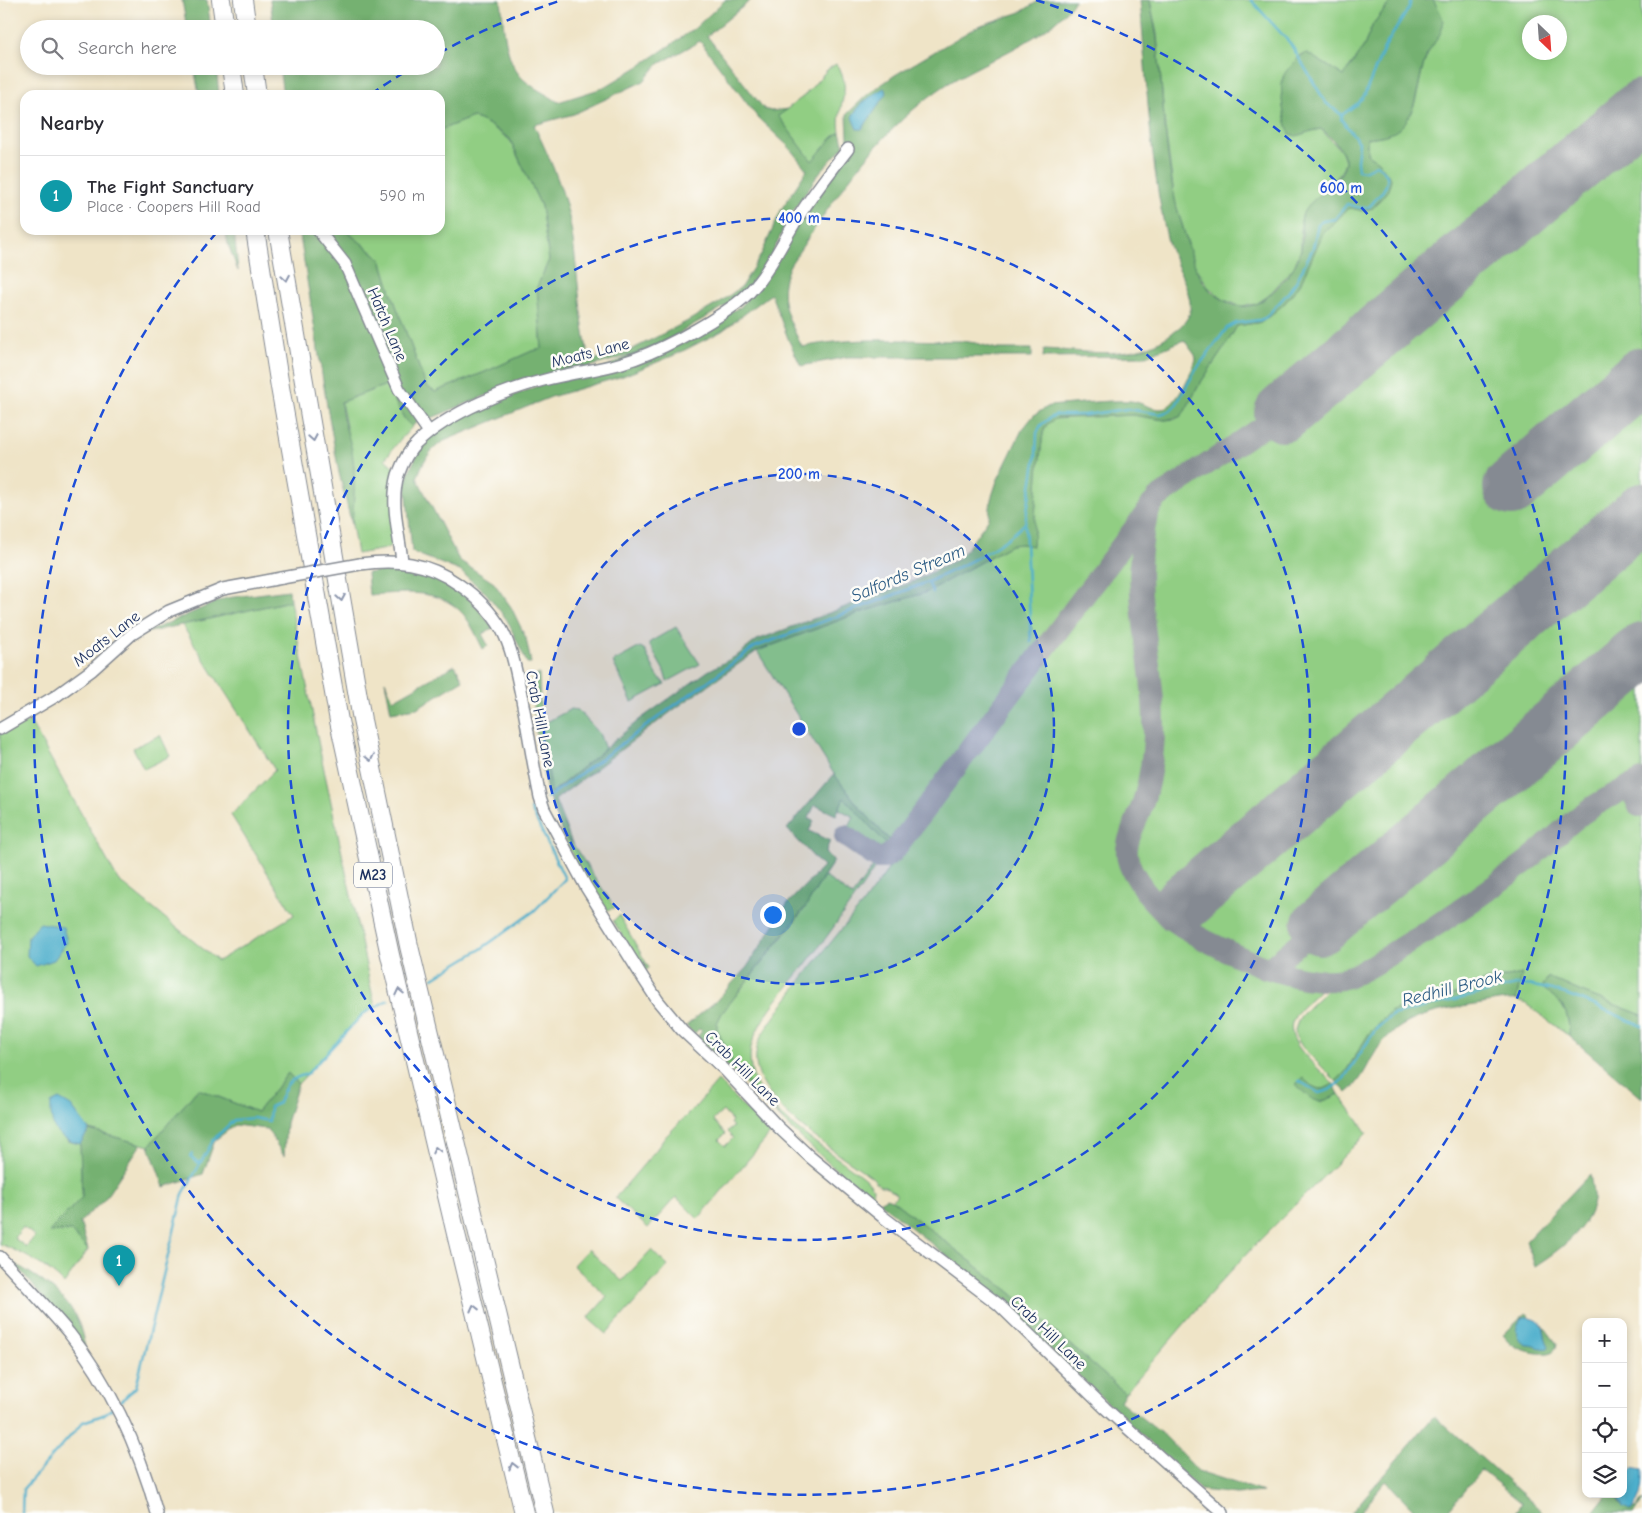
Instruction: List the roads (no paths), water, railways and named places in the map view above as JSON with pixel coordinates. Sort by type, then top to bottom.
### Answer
[{"type":"highway","points":[[221,0],[224,20]]},
{"type":"highway","points":[[243,0],[246,20]]},
{"type":"highway","points":[[232,75],[234,90]]},
{"type":"highway","points":[[254,75],[256,90]]},
{"type":"highway","name":"M23","points":[[256,235],[338,720],[410,1040],[524,1513]]},
{"type":"highway","name":"M23","points":[[279,235],[362,720],[409,946],[545,1513]]},
{"type":"street","name":"Moats Lane","points":[[402,561],[396,515],[396,482],[402,464],[411,450],[429,432],[445,421],[528,384],[623,363],[648,353],[709,322],[738,303],[769,266],[815,192],[848,149]]},
{"type":"street","name":"Hatch Lane","points":[[322,235],[345,264],[399,389],[429,432]]},
{"type":"street","name":"Moats Lane","points":[[0,729],[56,696],[92,670],[132,634],[169,611],[223,589],[360,564],[387,561]]},
{"type":"street","name":"Crab Hill Lane","points":[[387,561],[402,561],[428,567],[455,581],[483,605],[498,625],[512,656],[544,810],[586,887],[643,978],[670,1017],[726,1070],[810,1157],[893,1225],[998,1304],[1105,1408],[1223,1513]]},
{"type":"street","points":[[0,1257],[69,1333],[98,1374],[135,1446],[156,1513]]},
{"type":"water","points":[[884,88],[887,93],[862,129],[857,129],[852,117],[855,112],[866,100]]},
{"type":"water","points":[[40,923],[63,927],[67,942],[54,960],[36,966],[27,956],[28,936]]},
{"type":"water","points":[[59,1099],[71,1106],[89,1130],[80,1144],[65,1139],[56,1131],[53,1125],[51,1103]]},
{"type":"water","points":[[1524,1317],[1532,1317],[1541,1323],[1549,1346],[1548,1348],[1527,1345],[1517,1336],[1518,1325]]},
{"type":"water","points":[[1633,1468],[1642,1470],[1639,1498],[1630,1510],[1623,1507],[1617,1498],[1627,1498],[1627,1475]]},
{"type":"waterway","points":[[1251,0],[1290,43],[1326,103],[1342,115]]},
{"type":"waterway","name":"Salfords Stream","points":[[1031,642],[1025,523],[1036,456],[1037,433],[1041,425],[1057,415],[1084,415],[1127,409],[1160,414],[1170,411],[1176,405],[1195,371],[1227,328],[1236,323],[1265,318],[1288,293],[1297,280],[1313,248],[1318,224],[1335,219],[1347,204],[1364,208],[1372,204],[1386,186],[1386,173],[1376,165],[1364,171],[1358,170],[1359,142],[1341,119],[1342,115],[1364,96],[1384,48],[1409,8],[1411,0]]},
{"type":"waterway","name":"Salfords Stream","points":[[547,798],[755,647],[928,582],[966,564],[1003,542],[1024,524]]},
{"type":"waterway","name":"Redhill Brook","points":[[928,582],[933,593]]},
{"type":"waterway","name":"Salfords Stream","points":[[433,978],[481,949],[534,911],[565,879],[531,809],[535,806]]},
{"type":"waterway","name":"Redhill Brook","points":[[1299,1081],[1319,1093],[1329,1090],[1343,1080],[1376,1029],[1392,1015],[1516,985],[1564,993],[1642,1026]]},
{"type":"waterway","name":"Salfords Stream","points":[[118,1404],[136,1387],[183,1194],[214,1139],[234,1120],[253,1118],[269,1121],[270,1107],[279,1103],[288,1084],[295,1078],[307,1074],[363,1014],[388,1000]]},
{"type":"waterway","points":[[192,1154],[190,1156],[199,1163]]},
{"type":"waterway","name":"Salfords Stream","points":[[22,1513],[23,1489],[83,1422],[103,1415],[114,1407]]},
{"type":"place","name":"The Fight Sanctuary","points":[[119,1286]]}]
